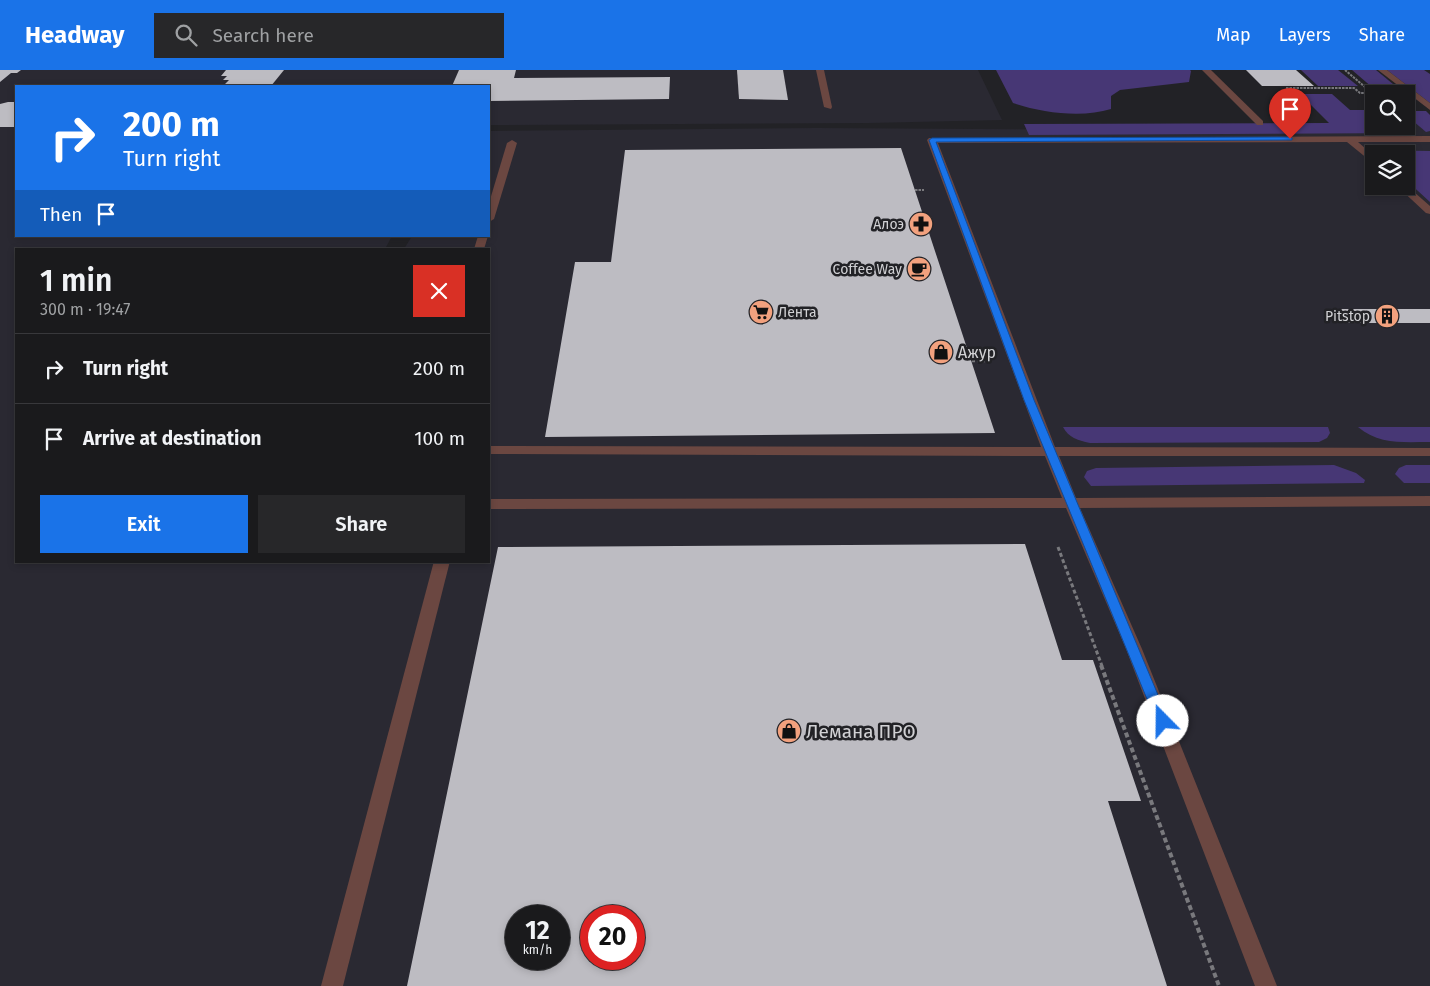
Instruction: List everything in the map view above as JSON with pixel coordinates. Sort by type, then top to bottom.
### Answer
[{"type":"street","points":[[820,70],[828,107]]},
{"type":"street","points":[[1206,70],[1260,122]]},
{"type":"street","points":[[1382,70],[1430,107]]},
{"type":"street","points":[[1349,139],[1365,153]]},
{"type":"street","points":[[1266,986],[1134,649],[1050,450],[932,140],[1430,139]]},
{"type":"street","points":[[490,215],[512,143]]},
{"type":"street","points":[[1412,195],[1430,211]]},
{"type":"street","points":[[490,450],[1430,452]]},
{"type":"street","points":[[490,504],[1430,501]]},
{"type":"street","points":[[332,986],[441,563]]},
{"type":"path","points":[[1345,70],[1365,87]]},
{"type":"path","points":[[1286,88],[1354,88],[1360,93],[1365,93]]},
{"type":"path","points":[[972,361],[997,361]]},
{"type":"path","points":[[1055,537],[1218,986]]},
{"type":"shaded area","points":[[0,70],[978,70],[1002,120],[869,123],[490,125],[490,85],[15,85],[15,237],[391,237],[386,248],[15,248],[15,563],[490,563],[490,248],[405,248],[411,237],[490,237],[490,131],[816,128],[1132,130],[1128,124],[1365,123],[1365,135],[1415,135],[1415,123],[1430,123],[1430,986],[0,986]]},
{"type":"shaded area","points":[[996,70],[1191,71],[1189,82],[1120,90],[1111,96],[1111,109],[1075,114],[1049,112],[1013,103]]},
{"type":"shaded area","points":[[1301,70],[1338,70],[1358,86],[1318,86]]},
{"type":"shaded area","points":[[1352,70],[1376,70],[1394,85],[1370,85]]},
{"type":"shaded area","points":[[1387,70],[1424,70],[1430,74],[1430,103],[1415,91],[1415,85],[1407,85]]},
{"type":"shaded area","points":[[1300,94],[1332,94],[1350,110],[1365,110],[1365,133],[1029,135],[1024,124],[1329,123]]},
{"type":"shaded area","points":[[1415,111],[1426,111],[1430,115],[1430,131],[1426,132],[1415,123]]},
{"type":"shaded area","points":[[1415,151],[1430,151],[1430,202],[1415,188]]},
{"type":"shaded area","points":[[1063,427],[1328,427],[1330,433],[1327,438],[1319,442],[1090,443],[1074,438]]},
{"type":"shaded area","points":[[1358,427],[1430,427],[1430,442],[1383,440],[1366,433]]},
{"type":"shaded area","points":[[1334,465],[1356,473],[1365,480],[1364,483],[1091,486],[1084,477],[1087,471],[1096,468]]},
{"type":"shaded area","points":[[1406,465],[1430,465],[1430,483],[1404,483],[1395,474],[1399,468]]},
{"type":"building","points":[[0,70],[21,70],[17,73],[11,73],[0,82]]},
{"type":"building","points":[[226,70],[284,70],[272,85],[224,85],[229,80],[223,80],[227,76],[221,76]]},
{"type":"building","points":[[459,70],[516,70],[514,78],[670,77],[669,99],[490,101],[490,85],[452,85]]},
{"type":"building","points":[[737,70],[783,70],[788,100],[739,99]]},
{"type":"building","points":[[1246,70],[1296,70],[1314,86],[1262,86]]},
{"type":"building","points":[[15,102],[15,127],[0,127],[0,104]]},
{"type":"building","name":"Лента","points":[[901,148],[995,433],[545,437],[575,262],[611,262],[625,150]]},
{"type":"building","name":"Pitstop","points":[[1337,309],[1430,309],[1430,323],[1349,323]]},
{"type":"building","name":"Лемана ПРО","points":[[1025,544],[1062,660],[1093,660],[1141,801],[1108,801],[1167,986],[407,986],[498,547]]},
{"type":"place","name":"Алоэ","points":[[921,224]]},
{"type":"place","name":"Coffee Way","points":[[919,269]]},
{"type":"place","name":"Лента","points":[[761,312]]},
{"type":"place","name":"Pitstop","points":[[1387,316]]},
{"type":"place","name":"Ажур","points":[[941,352]]},
{"type":"place","name":"Лемана ПРО","points":[[789,731]]},
{"type":"route","points":[[1163,721],[1108,585],[1071,503],[1029,400],[932,140],[1290,139]]}]
